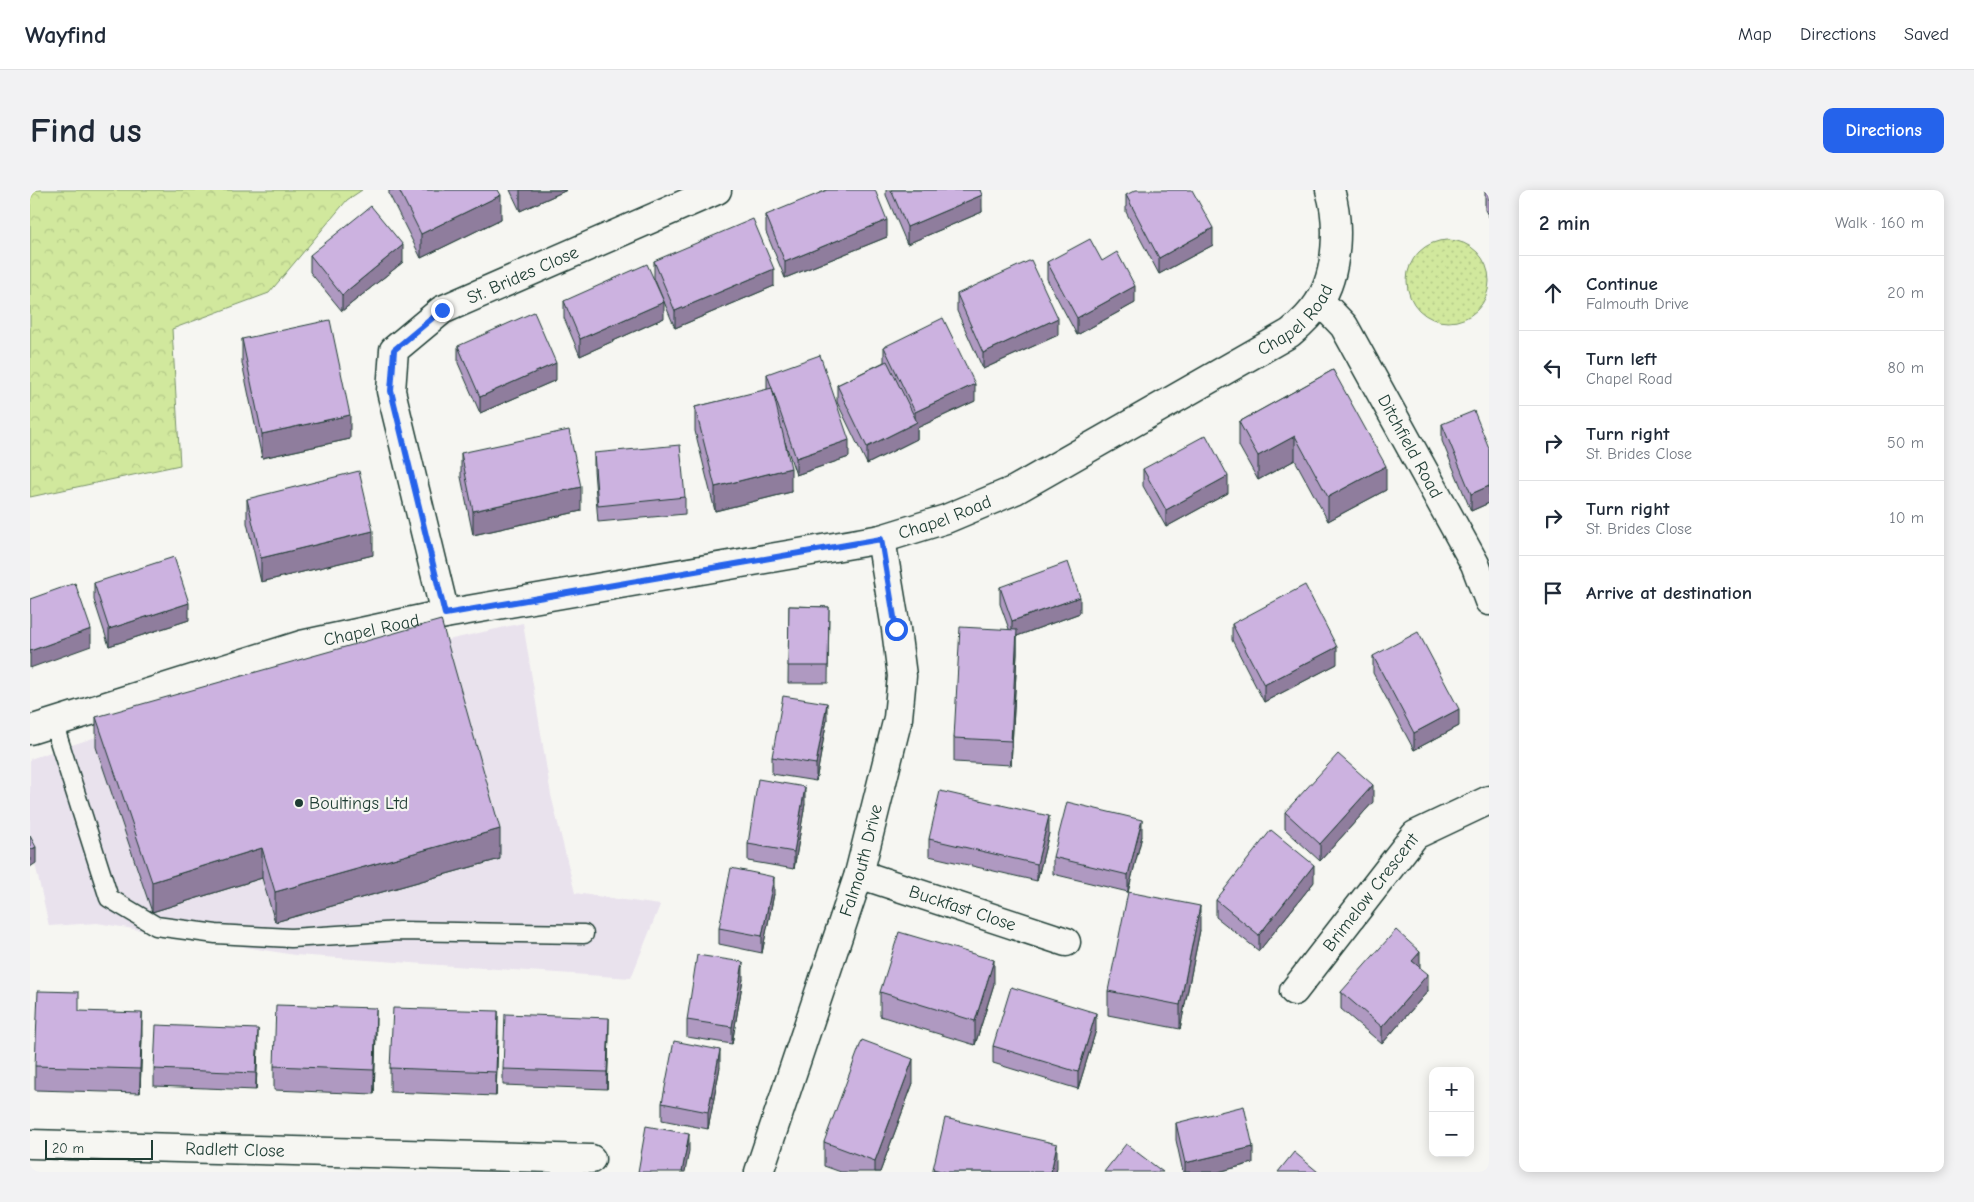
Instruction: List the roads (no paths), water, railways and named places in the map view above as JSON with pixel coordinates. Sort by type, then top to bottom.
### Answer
[{"type":"street","name":"St. Brides Close","points":[[445,614],[391,391],[394,350],[442,310],[717,190]]},
{"type":"street","name":"Chapel Road","points":[[42,726],[301,645],[445,614],[881,539],[946,519],[1015,490],[1290,333],[1307,318],[1320,301],[1332,267],[1336,239],[1333,200],[1330,190]]},
{"type":"street","name":"Ditchfield Road","points":[[1320,301],[1344,326],[1482,562],[1489,601]]},
{"type":"street","name":"Falmouth Drive","points":[[759,1172],[859,874],[898,718],[902,676],[881,539]]},
{"type":"street","name":"Brimelow Crescent","points":[[1294,991],[1415,835],[1489,800]]},
{"type":"street","name":"Buckfast Close","points":[[859,874],[1066,942]]},
{"type":"street","name":"Radlett Close","points":[[30,1144],[590,1159]]},
{"type":"lane","points":[[42,726],[109,898],[156,926],[216,934],[291,938],[399,931],[584,934]]},
{"type":"place","name":"Boultings Ltd","points":[[299,803]]}]
